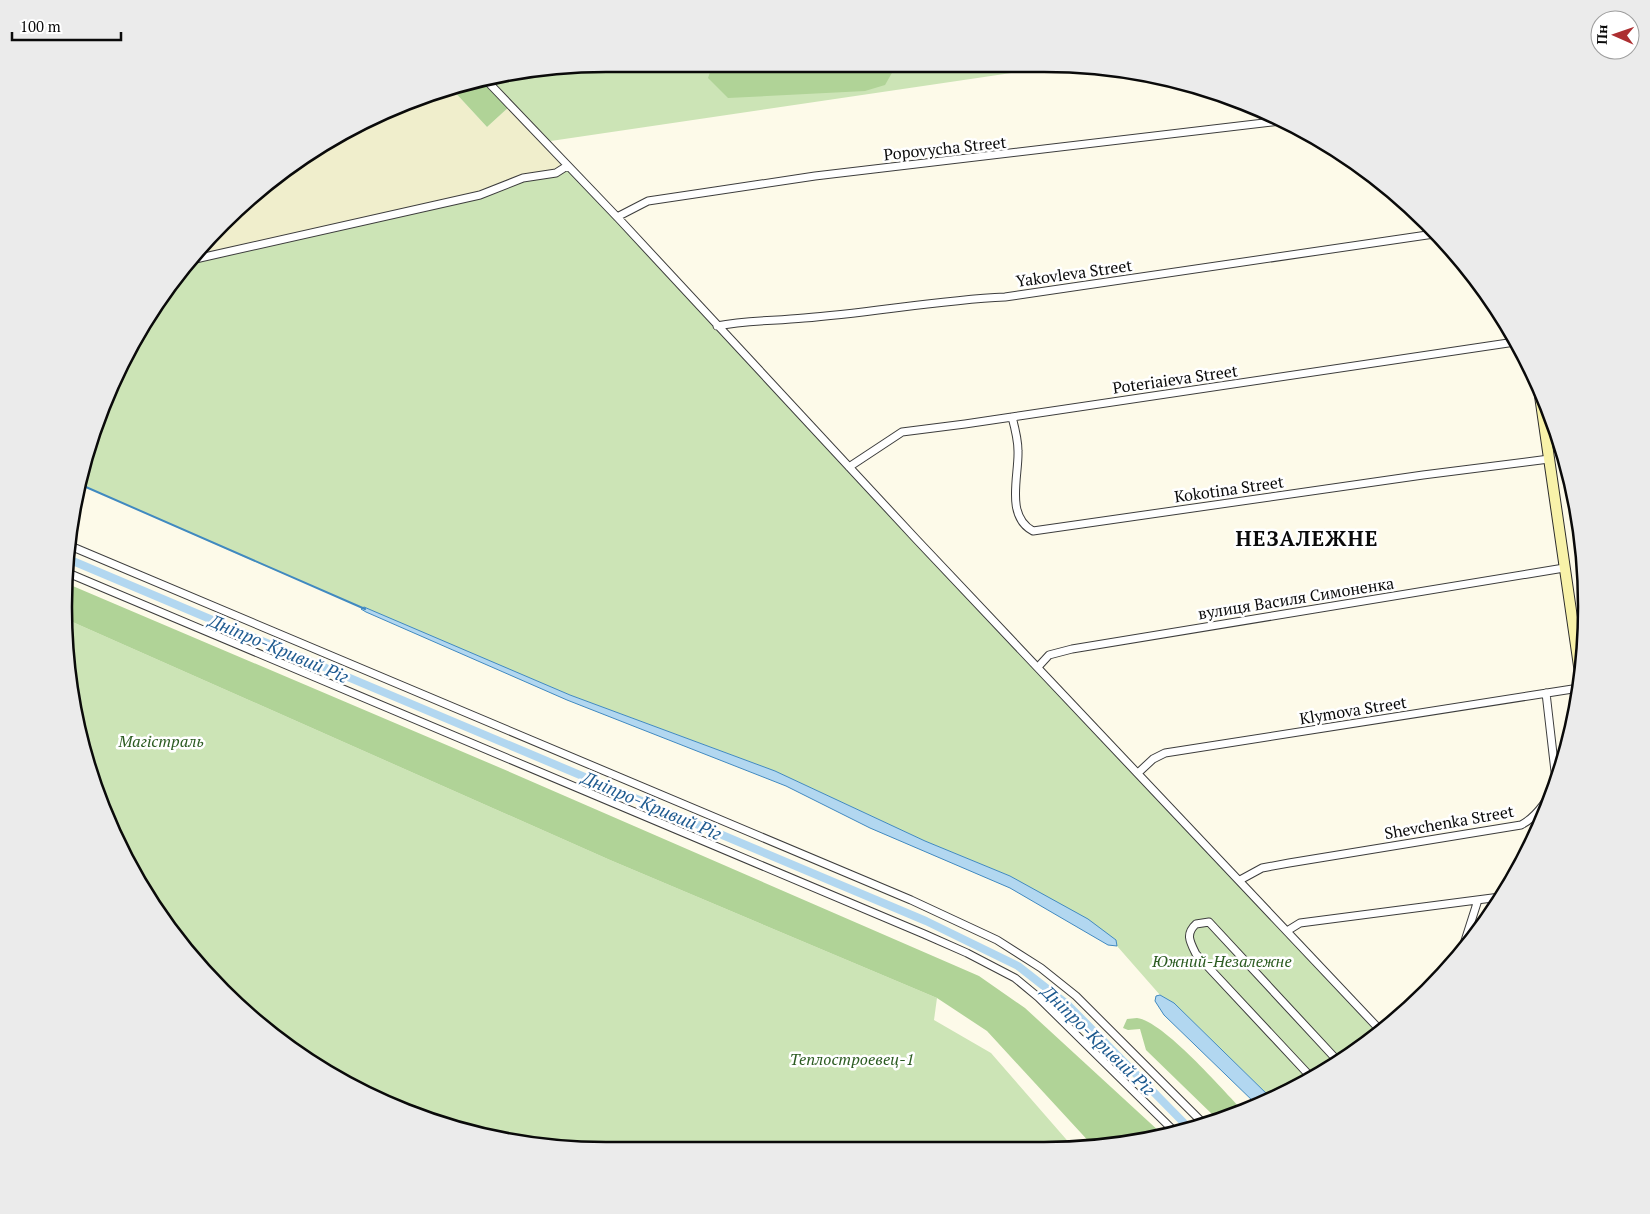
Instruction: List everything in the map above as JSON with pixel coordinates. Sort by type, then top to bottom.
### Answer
[{"type":"street","points":[[491,86],[617,217],[849,467],[1375,1025]]},
{"type":"street","name":"Popovycha Street","points":[[617,217],[648,201],[724,189],[1268,123]]},
{"type":"street","points":[[203,257],[480,195],[523,178],[556,173],[567,166]]},
{"type":"street","name":"Yakovleva Street","points":[[717,326],[747,320],[804,318],[958,299],[1005,297],[1427,235]]},
{"type":"street","name":"Poteriaieva Street","points":[[849,467],[902,432],[1508,343]]},
{"type":"street","name":"Kokotina Street","points":[[1012,417],[1018,452],[1016,502],[1021,520],[1032,531],[1423,475],[1549,459]]},
{"type":"street","points":[[1543,419],[1576,645]]},
{"type":"street","points":[[76,548],[911,900],[997,940],[1041,968],[1076,996],[1198,1118]]},
{"type":"street","name":"вулиця Василя Симоненка","points":[[1038,667],[1049,655],[1072,650],[1564,568]]},
{"type":"street","points":[[74,575],[735,853],[966,953],[1015,978],[1038,997],[1169,1126]]},
{"type":"street","name":"Klymova Street","points":[[1138,773],[1153,759],[1165,753],[1571,689]]},
{"type":"street","name":"Shevchenka Street","points":[[1546,693],[1554,762]]},
{"type":"street","name":"Shevchenka Street","points":[[1240,880],[1262,868],[1289,862],[1521,825],[1529,821],[1538,809]]},
{"type":"street","points":[[1287,931],[1300,923],[1491,898]]},
{"type":"street","points":[[1468,930],[1478,900]]},
{"type":"street","points":[[1306,1072],[1196,954],[1188,934],[1196,924],[1209,922],[1332,1056]]},
{"type":"shaded area","points":[[457,95],[487,127],[510,106],[567,166],[480,195],[203,257],[229,229],[255,205],[310,163],[340,144],[402,113]]},
{"type":"green space","points":[[607,73],[1011,73],[544,142],[491,86],[537,77]]},
{"type":"green space","points":[[710,73],[892,73],[885,85],[865,91],[728,98],[708,78]]},
{"type":"green space","points":[[491,86],[510,106],[487,127],[457,95]]},
{"type":"green space","name":"Южний-Незалежне","points":[[567,166],[1372,1028],[1310,1070],[1265,1093],[1174,1003],[1160,995],[1117,946],[1116,940],[1010,876],[925,841],[775,771],[570,695],[260,564],[87,487],[101,435],[113,402],[128,371],[144,340],[163,310],[203,257],[480,195],[523,178],[547,176]]},
{"type":"green space","points":[[73,586],[503,769],[979,976],[1025,1008],[1156,1129],[1113,1137],[1087,1139],[987,1031],[937,998],[610,860],[73,622]]},
{"type":"green space","points":[[73,622],[610,860],[937,998],[934,1020],[991,1053],[1067,1141],[607,1142],[572,1140],[537,1137],[503,1131],[435,1113],[402,1101],[340,1070],[282,1031],[255,1009],[205,959],[163,904],[144,874],[128,843],[113,812],[101,779],[83,711],[77,677]]},
{"type":"green space","points":[[1137,1018],[1148,1022],[1162,1031],[1208,1073],[1237,1105],[1212,1114],[1146,1050],[1140,1029],[1128,1030],[1123,1028],[1127,1019]]},
{"type":"water","points":[[364,607],[570,695],[775,771],[925,841],[1010,876],[1088,919],[1116,940],[1117,946],[1108,945],[1010,888],[870,828],[786,786],[567,700],[366,612],[361,609]]},
{"type":"water","points":[[1160,995],[1174,1003],[1265,1093],[1251,1099],[1164,1015],[1155,1001],[1156,996]]},
{"type":"waterway","points":[[87,487],[365,609]]},
{"type":"waterway","name":"Дніпро-Кривий Ріг","points":[[75,562],[926,921],[1018,966],[1068,1005],[1183,1122]]},
{"type":"district","name":"НЕЗАЛЕЖНЕ","points":[[1307,538]]},
{"type":"park label","name":"Магістраль","points":[[161,741]]},
{"type":"park label","name":"Теплостроевец-1","points":[[852,1059]]}]
